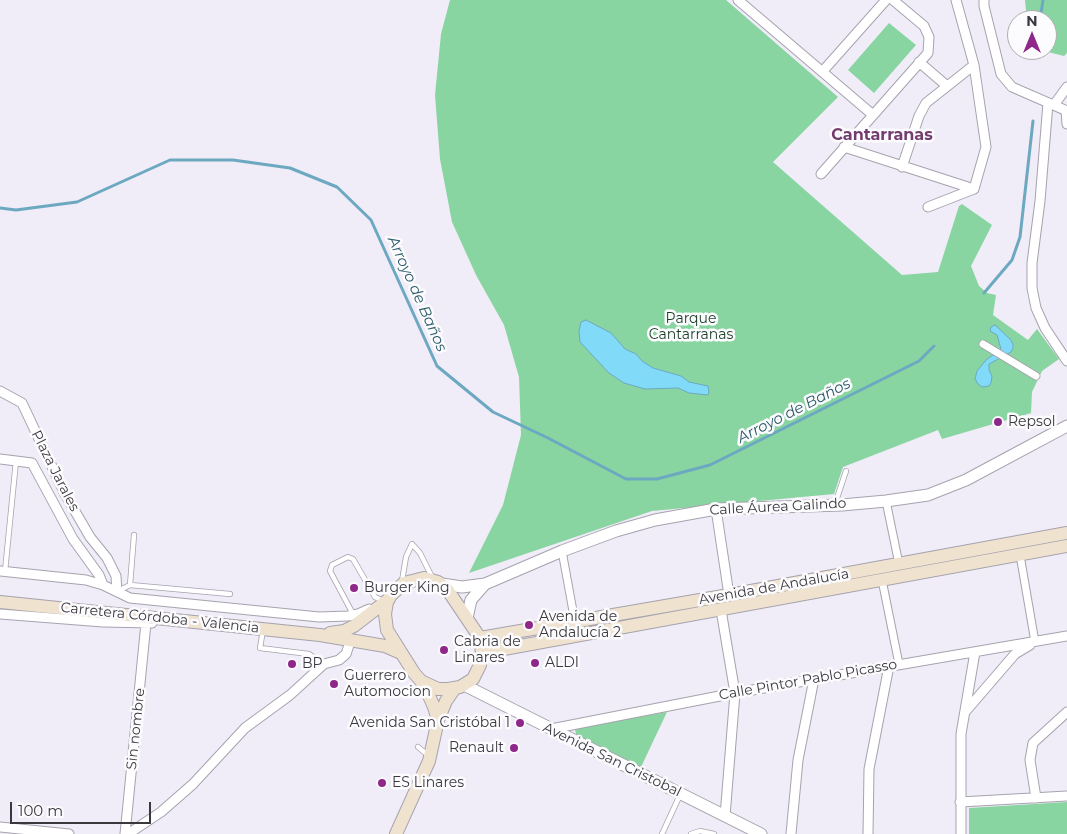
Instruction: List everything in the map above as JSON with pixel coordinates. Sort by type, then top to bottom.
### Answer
[{"type":"main road","name":"Avenida de Andalucía","points":[[480,638],[729,595],[1067,533]]},
{"type":"main road","name":"Avenida de Andalucía","points":[[482,654],[1067,546]]},
{"type":"main road","points":[[396,834],[417,792],[430,757],[438,720],[446,702],[459,687],[472,679],[482,662],[480,638],[450,593],[438,582],[424,578],[401,585],[386,600],[386,626],[414,673],[423,682],[438,720]]},
{"type":"main road","name":"Carretera Córdoba - Valencia","points":[[320,635],[351,628],[386,600]]},
{"type":"main road","name":"Carretera Córdoba - Valencia","points":[[0,602],[320,635],[385,646],[401,653]]},
{"type":"main road","points":[[423,682],[438,688],[459,687]]},
{"type":"street","points":[[738,0],[872,115]]},
{"type":"street","points":[[822,72],[886,0]]},
{"type":"street","points":[[821,174],[928,52],[929,37],[924,26],[893,0]]},
{"type":"street","points":[[956,0],[974,65],[986,148],[974,189]]},
{"type":"street","points":[[983,2],[1002,74],[1012,87],[1067,111],[1067,124]]},
{"type":"street","points":[[919,62],[946,86]]},
{"type":"street","points":[[902,167],[919,116],[926,103],[974,65]]},
{"type":"street","points":[[1067,87],[1051,104],[1032,263],[1032,288],[1036,308],[1045,328],[1067,361]]},
{"type":"street","points":[[844,147],[974,189]]},
{"type":"street","points":[[928,207],[974,189]]},
{"type":"street","points":[[983,344],[1036,376]]},
{"type":"street","name":"Plaza Jarales","points":[[0,391],[22,403],[65,494],[90,537],[107,558],[116,576],[117,592]]},
{"type":"street","name":"Calle Áurea Galindo","points":[[485,584],[616,530],[655,520],[716,508],[834,505],[886,501],[928,495],[966,480],[1067,426]]},
{"type":"street","points":[[0,460],[32,463],[74,539],[100,575],[104,585]]},
{"type":"street","points":[[886,501],[899,564]]},
{"type":"street","points":[[716,508],[729,595]]},
{"type":"street","points":[[562,551],[575,622]]},
{"type":"street","points":[[964,713],[1015,654],[1035,642],[1020,555]]},
{"type":"street","points":[[2,571],[86,580],[104,585],[130,598],[319,617],[354,616],[386,600]]},
{"type":"street","points":[[882,580],[899,664]]},
{"type":"street","points":[[438,582],[462,587],[485,584]]},
{"type":"street","points":[[467,618],[470,600],[485,584]]},
{"type":"street","points":[[721,610],[735,693],[725,816]]},
{"type":"street","points":[[0,614],[104,622],[146,623],[177,620]]},
{"type":"street","name":"Sin nombre","points":[[127,834],[146,623]]},
{"type":"street","name":"Calle Pintor Pablo Picasso","points":[[550,729],[735,693],[1067,636]]},
{"type":"street","points":[[127,834],[161,812],[193,784],[245,728],[290,695],[324,664],[339,660],[346,654],[351,639]]},
{"type":"street","points":[[961,834],[961,734],[975,652]]},
{"type":"street","points":[[868,834],[869,769],[889,666]]},
{"type":"street","points":[[791,834],[798,760],[814,679]]},
{"type":"street","name":"Avenida San Cristobal","points":[[459,687],[550,729],[761,834]]},
{"type":"street","points":[[1036,798],[1030,760],[1033,743],[1065,717]]},
{"type":"street","points":[[960,802],[1067,796]]},
{"type":"street","points":[[0,827],[69,834]]},
{"type":"lane","points":[[2,571],[16,461]]},
{"type":"lane","points":[[834,505],[846,471]]},
{"type":"lane","points":[[130,585],[134,535]]},
{"type":"lane","points":[[401,585],[406,557],[412,544],[420,553],[438,582]]},
{"type":"lane","points":[[354,616],[330,571],[332,565],[348,557],[354,559],[374,595],[386,600]]},
{"type":"lane","points":[[117,592],[130,585],[230,594]]},
{"type":"lane","points":[[263,629],[260,648],[309,654],[324,664]]},
{"type":"lane","points":[[418,747],[430,757]]},
{"type":"lane","points":[[662,834],[681,794]]},
{"type":"lane","points":[[691,834],[700,831],[714,834]]},
{"type":"green space","name":"Parque Cantarranas","points":[[450,0],[726,0],[838,97],[773,162],[902,275],[938,272],[959,206],[962,204],[992,225],[971,266],[979,286],[987,293],[996,295],[993,315],[1028,340],[1037,329],[1059,359],[1042,371],[1032,392],[1031,413],[942,439],[938,430],[843,467],[834,494],[652,511],[469,573],[503,505],[521,435],[519,377],[504,325],[476,275],[452,222],[440,159],[435,95],[441,34]]},
{"type":"green space","points":[[1025,0],[1067,0],[1067,53],[1064,56],[1057,54],[1057,10],[1026,10]]},
{"type":"green space","points":[[889,23],[916,45],[874,93],[848,70]]},
{"type":"green space","points":[[667,712],[641,767],[577,737],[575,730],[580,727]]},
{"type":"green space","points":[[1067,802],[1067,834],[969,834],[969,808]]},
{"type":"water","points":[[586,320],[611,333],[625,349],[636,354],[642,361],[653,368],[681,376],[689,382],[708,386],[708,395],[689,393],[678,388],[645,389],[624,383],[609,373],[580,342],[579,331],[581,322]]},
{"type":"water","points":[[995,325],[1010,339],[1013,348],[1011,352],[989,364],[992,376],[991,383],[989,386],[982,387],[975,379],[977,371],[986,360],[1001,349],[997,335],[990,331],[991,327]]},
{"type":"waterway","name":"Arroyo de Baños","points":[[1042,10],[1043,0]]},
{"type":"waterway","name":"Arroyo de Baños","points":[[984,293],[1012,260],[1020,237],[1033,121]]},
{"type":"waterway","name":"Arroyo de Baños","points":[[0,208],[16,210],[77,202],[170,160],[233,160],[290,168],[337,187],[371,220],[437,366],[493,412],[548,438],[626,479],[657,479],[710,465],[919,361],[934,346]]},
{"type":"place","name":"Repsol","points":[[998,422]]},
{"type":"place","name":"Burger King","points":[[354,588]]},
{"type":"place","name":"Avenida de Andalucía 2","points":[[529,625]]},
{"type":"place","name":"Cabria de Linares","points":[[444,650]]},
{"type":"place","name":"ALDI","points":[[535,663]]},
{"type":"place","name":"BP","points":[[292,664]]},
{"type":"place","name":"Guerrero Automocion","points":[[334,684]]},
{"type":"place","name":"Avenida San Cristóbal 1","points":[[520,723]]},
{"type":"place","name":"Renault","points":[[514,748]]},
{"type":"place","name":"ES Linares","points":[[382,783]]},
{"type":"district","name":"Cantarranas","points":[[882,135]]}]
